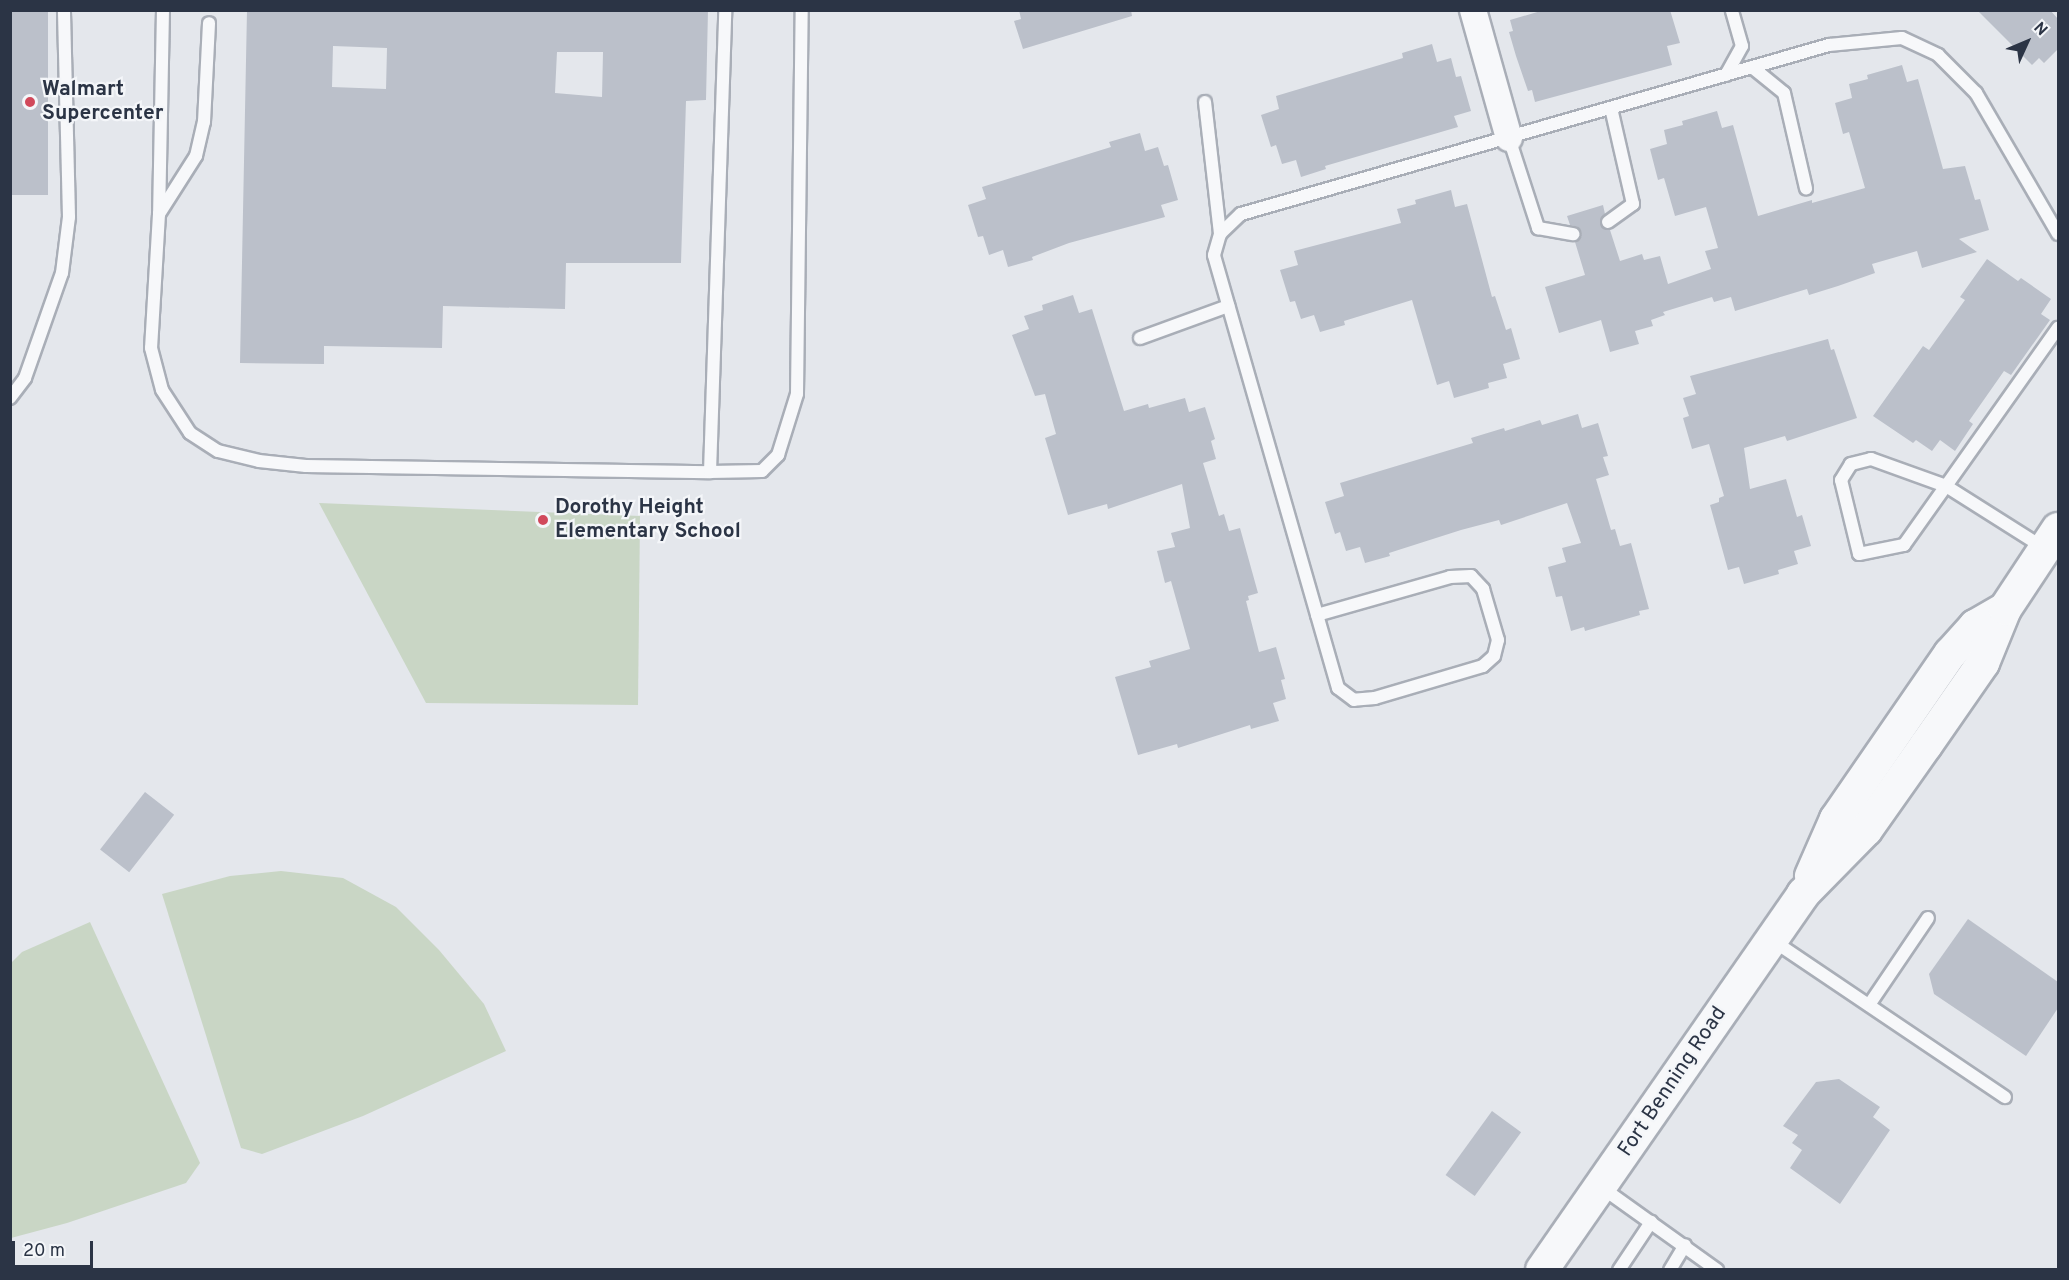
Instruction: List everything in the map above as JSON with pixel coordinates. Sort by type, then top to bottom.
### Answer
[{"type":"street","points":[[1473,10],[1509,138]]},
{"type":"street","name":"Fort Benning Road","points":[[1542,1269],[1602,1188],[1803,894],[1836,819],[1950,654],[1975,626],[2005,609],[2051,539]]},
{"type":"lane","points":[[10,398],[25,378],[62,273],[69,217],[64,10]]},
{"type":"lane","points":[[163,10],[159,214],[151,348],[162,390],[190,433],[218,451],[259,461],[306,466],[710,472],[762,471],[778,455],[796,394],[802,10]]},
{"type":"lane","points":[[710,472],[724,10]]},
{"type":"lane","points":[[1726,75],[1742,46],[1732,10]]},
{"type":"lane","points":[[159,214],[196,156],[204,122],[209,23]]},
{"type":"lane","points":[[1220,234],[1241,214],[1752,67],[1829,45],[1902,38],[1938,55],[1976,93],[2058,234]]},
{"type":"lane","points":[[1752,67],[1784,93],[1806,188]]},
{"type":"lane","points":[[1205,102],[1220,234],[1214,255],[1228,306],[1338,688],[1354,700],[1374,698],[1483,666],[1494,656],[1498,640],[1483,590],[1471,576],[1450,577],[1317,615]]},
{"type":"lane","points":[[1608,222],[1633,204],[1611,108]]},
{"type":"lane","points":[[1509,138],[1538,228],[1573,234]]},
{"type":"lane","points":[[1140,338],[1228,306]]},
{"type":"lane","points":[[2051,539],[1946,486],[1871,459],[1851,464],[1841,480],[1859,554],[1904,545],[1946,486],[2058,328]]},
{"type":"lane","points":[[10,379],[25,378]]},
{"type":"lane","points":[[1869,1005],[1928,918]]},
{"type":"lane","points":[[1771,938],[2005,1097]]},
{"type":"lane","points":[[1602,1188],[1717,1269]]},
{"type":"lane","points":[[1619,1269],[1651,1222]]},
{"type":"lane","points":[[1670,1269],[1685,1245]]},
{"type":"green space","points":[[319,503],[640,516],[638,705],[426,703]]},
{"type":"green space","points":[[281,871],[343,878],[396,907],[439,950],[484,1004],[506,1051],[363,1116],[262,1154],[241,1148],[162,894],[230,876]]},
{"type":"green space","points":[[90,922],[200,1163],[186,1183],[67,1223],[11,1238],[11,963],[22,952]]},
{"type":"building","name":"Walmart Supercenter","points":[[10,10],[48,10],[48,195],[10,195]]},
{"type":"building","points":[[247,10],[708,10],[706,100],[686,101],[681,263],[566,263],[565,309],[443,306],[442,348],[324,346],[324,364],[240,363]],"holes":[[[333,46],[387,48],[386,89],[332,87]],[[557,52],[603,52],[602,97],[555,93]]]},
{"type":"building","points":[[1019,10],[1131,10],[1132,16],[1023,49],[1014,21],[1021,19]]},
{"type":"building","points":[[1544,10],[1670,10],[1680,43],[1667,46],[1672,65],[1535,102],[1532,90],[1528,91],[1516,56],[1509,32],[1513,31],[1510,20]]},
{"type":"building","points":[[1977,10],[2050,10],[2058,19],[2058,49],[2044,63],[2039,58],[2032,65]]},
{"type":"building","points":[[1432,44],[1437,62],[1451,58],[1456,77],[1461,76],[1471,111],[1454,116],[1458,127],[1325,166],[1326,169],[1301,177],[1296,160],[1282,164],[1276,145],[1271,147],[1261,115],[1279,109],[1276,96],[1403,58],[1402,53]]},
{"type":"building","points":[[1902,65],[1907,82],[1918,79],[1943,169],[1965,166],[1975,200],[1980,199],[1989,230],[1959,239],[1977,252],[1922,268],[1917,251],[1872,264],[1875,273],[1838,286],[1809,295],[1807,289],[1735,311],[1731,297],[1714,302],[1712,297],[1663,312],[1665,315],[1651,320],[1653,326],[1635,331],[1639,344],[1610,352],[1601,320],[1559,333],[1545,287],[1585,275],[1575,242],[1580,239],[1581,232],[1578,227],[1570,225],[1567,216],[1603,205],[1605,214],[1600,223],[1604,229],[1610,230],[1620,261],[1642,254],[1644,260],[1660,256],[1668,284],[1711,269],[1705,251],[1718,248],[1706,207],[1675,216],[1664,178],[1658,180],[1650,149],[1667,144],[1664,130],[1683,125],[1682,121],[1717,111],[1722,128],[1733,125],[1758,216],[1812,200],[1812,203],[1865,188],[1849,132],[1843,134],[1835,103],[1852,98],[1849,84],[1868,79],[1867,75]]},
{"type":"building","points":[[1140,133],[1145,151],[1158,147],[1164,166],[1168,165],[1178,200],[1161,205],[1165,217],[1069,243],[1032,257],[1033,260],[1008,267],[1003,250],[989,255],[983,236],[978,237],[968,205],[986,199],[982,187],[1111,147],[1109,142]]},
{"type":"building","points":[[1451,190],[1455,207],[1467,204],[1492,297],[1495,296],[1506,330],[1511,328],[1520,359],[1503,364],[1507,378],[1488,383],[1489,388],[1454,398],[1449,381],[1437,385],[1412,300],[1344,321],[1345,325],[1320,332],[1314,315],[1301,319],[1295,301],[1290,302],[1280,270],[1298,265],[1294,251],[1401,223],[1397,209],[1416,204],[1415,200]]},
{"type":"building","points":[[1987,259],[2018,281],[2021,278],[2051,299],[2041,314],[2050,320],[2011,375],[2004,371],[1969,421],[1973,424],[1955,451],[1940,440],[1932,451],[1916,440],[1913,443],[1873,416],[1923,346],[1929,350],[1965,300],[1960,297]]},
{"type":"building","points":[[1073,295],[1079,313],[1092,309],[1124,411],[1148,404],[1149,408],[1185,398],[1189,412],[1205,407],[1215,439],[1211,441],[1216,459],[1203,463],[1219,516],[1224,514],[1229,531],[1240,528],[1258,593],[1248,596],[1249,600],[1246,601],[1259,652],[1276,647],[1285,679],[1281,680],[1286,699],[1273,703],[1279,721],[1251,729],[1250,725],[1178,748],[1177,744],[1138,755],[1115,677],[1151,667],[1149,661],[1190,649],[1171,581],[1165,583],[1157,551],[1175,547],[1171,533],[1190,528],[1182,484],[1108,509],[1107,504],[1068,515],[1045,438],[1056,434],[1045,394],[1035,396],[1012,335],[1029,329],[1024,316],[1043,310],[1042,305]]},
{"type":"building","points":[[1828,339],[1831,350],[1834,349],[1857,418],[1787,441],[1785,436],[1744,448],[1750,489],[1786,479],[1797,517],[1802,515],[1811,546],[1794,551],[1798,564],[1778,570],[1779,574],[1744,584],[1739,567],[1728,570],[1710,505],[1719,502],[1719,498],[1724,496],[1709,444],[1692,449],[1683,418],[1689,416],[1683,398],[1696,394],[1690,376]]},
{"type":"building","points":[[1578,414],[1582,428],[1598,423],[1608,456],[1603,457],[1609,475],[1596,479],[1611,530],[1615,529],[1620,546],[1631,543],[1649,609],[1639,611],[1640,615],[1585,631],[1584,627],[1571,631],[1562,596],[1556,597],[1548,567],[1566,562],[1562,548],[1581,543],[1567,503],[1501,525],[1499,520],[1461,530],[1365,563],[1360,547],[1346,551],[1340,532],[1335,534],[1325,502],[1344,496],[1340,483],[1473,443],[1471,438],[1504,428],[1505,431],[1540,420],[1542,425]]},
{"type":"building","points":[[145,792],[174,815],[129,872],[100,850]]},
{"type":"building","points":[[1968,919],[2058,982],[2058,1008],[2026,1056],[1934,994],[1929,974]]},
{"type":"building","points":[[1839,1079],[1880,1107],[1873,1117],[1890,1130],[1840,1204],[1790,1168],[1802,1150],[1792,1143],[1798,1135],[1783,1126],[1816,1082]]},
{"type":"building","points":[[1492,1111],[1521,1132],[1475,1196],[1446,1175]]},
{"type":"place","name":"Walmart Supercenter","points":[[30,102]]},
{"type":"place","name":"Dorothy Height Elementary School","points":[[543,520]]}]
